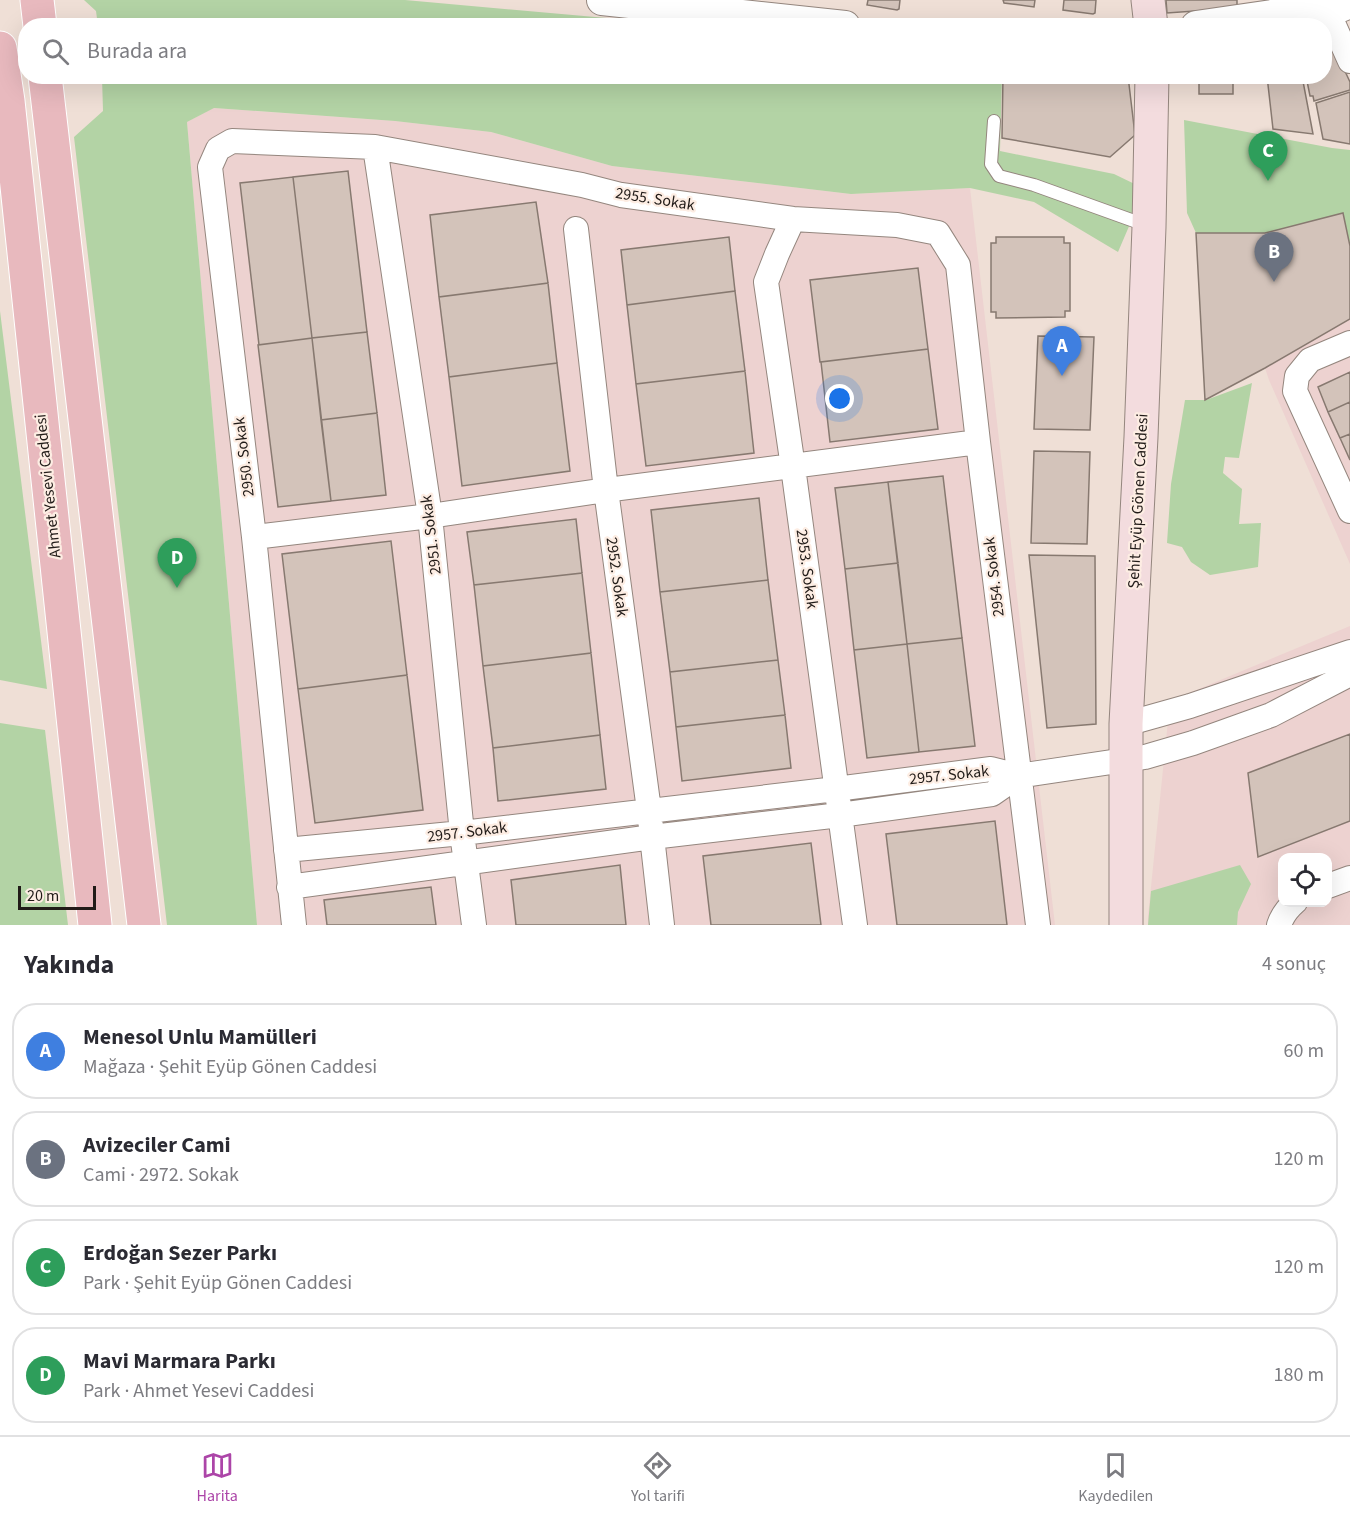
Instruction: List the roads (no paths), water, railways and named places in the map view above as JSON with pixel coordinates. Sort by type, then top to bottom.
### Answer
[{"type":"main road","points":[[37,0],[39,18]]},
{"type":"main road","points":[[1148,0],[1150,18]]},
{"type":"main road","name":"Ahmet Yesevi Caddesi","points":[[0,48],[4,102],[95,925]]},
{"type":"main road","name":"Şehit Eyüp Gönen Caddesi","points":[[1126,925],[1126,724],[1141,437],[1152,84]]},
{"type":"main road","points":[[90,468],[78,456],[44,150],[4,102],[45,86],[144,925]]},
{"type":"street","points":[[602,0],[790,10],[818,18]]},
{"type":"street","points":[[1251,18],[1323,6]]},
{"type":"street","points":[[1332,24],[1350,61]]},
{"type":"street","name":"2950. Sokak","points":[[294,925],[254,537],[210,167],[218,149],[232,141],[375,147]]},
{"type":"street","name":"2955. Sokak","points":[[375,147],[582,185],[621,195],[793,219],[897,225],[938,233]]},
{"type":"street","name":"2951. Sokak","points":[[375,147],[430,516],[462,833],[474,925]]},
{"type":"street","name":"2953. Sokak","points":[[793,219],[766,282],[855,925]]},
{"type":"street","name":"2952. Sokak","points":[[576,229],[606,490],[662,925]]},
{"type":"street","name":"2954. Sokak","points":[[938,233],[958,265],[1018,776],[1038,925]]},
{"type":"street","points":[[1350,344],[1310,360],[1297,376],[1295,391],[1350,511]]},
{"type":"street","points":[[254,537],[430,516],[606,490],[978,442]]},
{"type":"street","points":[[1126,724],[1190,706],[1350,652]]},
{"type":"street","points":[[1018,776],[1145,757],[1193,743],[1271,715],[1350,674]]},
{"type":"street","name":"2957. Sokak","points":[[286,850],[462,833],[991,769],[1018,776]]},
{"type":"street","name":"2957. Sokak","points":[[289,887],[652,837],[992,794],[1018,776]]},
{"type":"street","points":[[1332,885],[1350,878]]},
{"type":"lane","points":[[994,121],[991,164],[999,176],[1034,185],[1149,227]]},
{"type":"place","name":"Erdoğan Sezer Parkı","points":[[1268,181]]},
{"type":"place","name":"Avizeciler Cami","points":[[1274,282]]},
{"type":"place","name":"Menesol Unlu Mamülleri","points":[[1062,376]]},
{"type":"place","name":"Mavi Marmara Parkı","points":[[177,588]]}]
